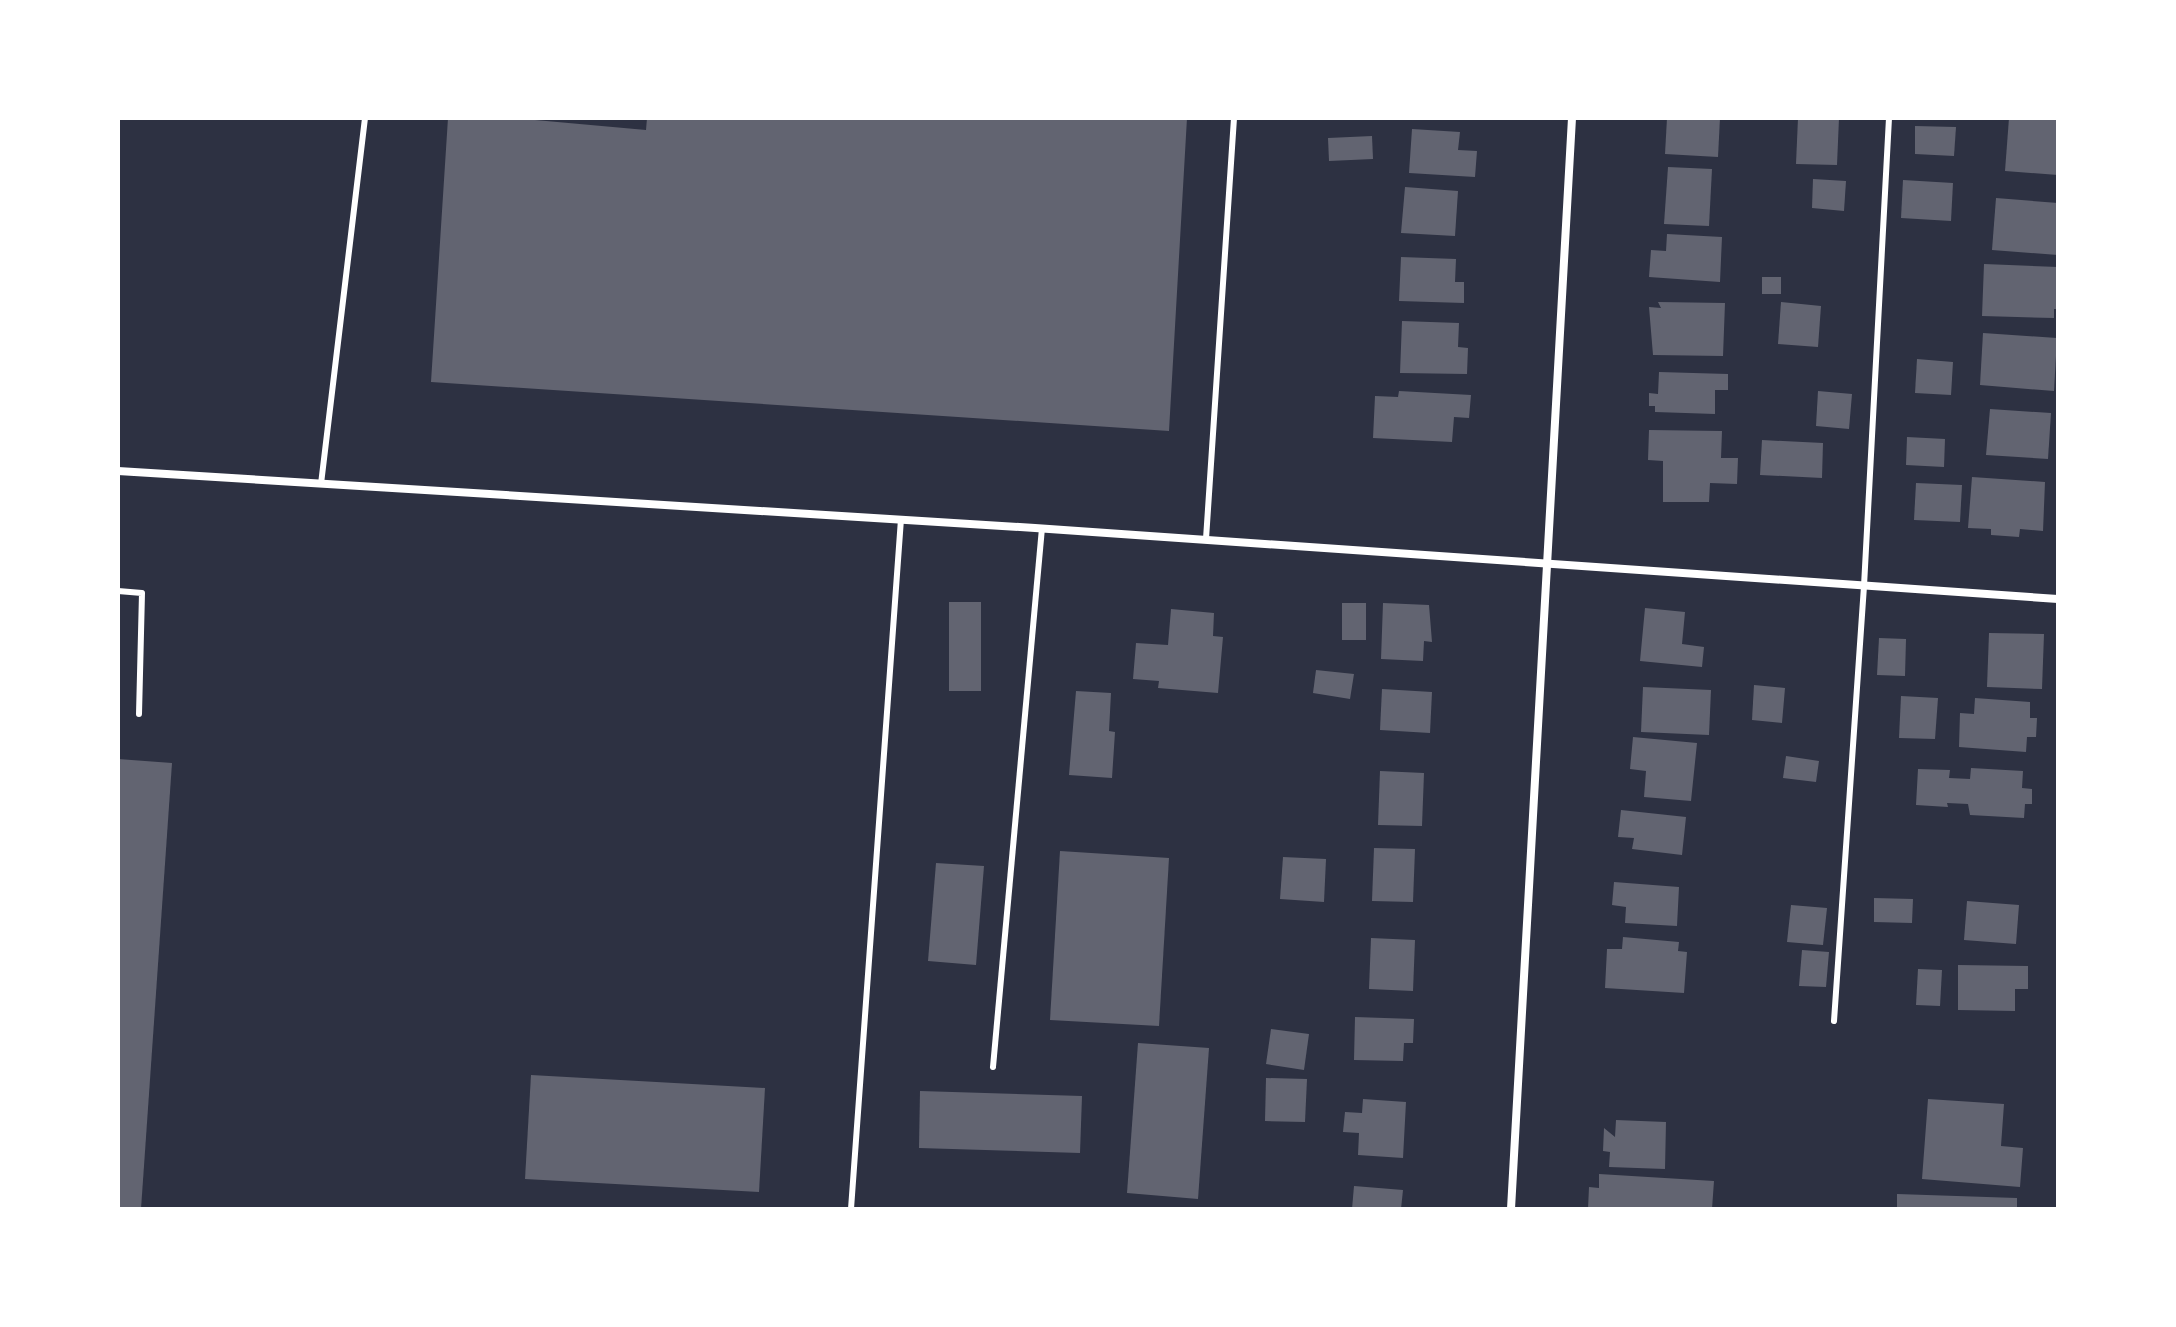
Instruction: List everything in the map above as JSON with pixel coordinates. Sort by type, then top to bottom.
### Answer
[{"type":"street","points":[[1511,1209],[1572,118]]},
{"type":"street","points":[[118,471],[1042,528],[2058,599]]},
{"type":"lane","points":[[321,484],[365,118]]},
{"type":"lane","points":[[1206,539],[1234,118]]},
{"type":"lane","points":[[1834,1021],[1864,586],[1889,118]]},
{"type":"lane","points":[[851,1209],[901,519]]},
{"type":"lane","points":[[993,1067],[1042,528]]},
{"type":"lane","points":[[118,591],[142,593],[139,714]]},
{"type":"building","points":[[448,118],[513,118],[646,130],[647,118],[1187,118],[1169,431],[431,382]]},
{"type":"building","points":[[1667,118],[1720,118],[1718,157],[1665,154]]},
{"type":"building","points":[[1798,118],[1839,118],[1837,165],[1796,164]]},
{"type":"building","points":[[2009,118],[2057,118],[2058,175],[2005,171]]},
{"type":"building","points":[[1915,126],[1956,127],[1954,156],[1915,154]]},
{"type":"building","points":[[1412,129],[1460,132],[1458,150],[1477,151],[1475,177],[1409,173]]},
{"type":"building","points":[[1372,136],[1373,159],[1329,161],[1328,138]]},
{"type":"building","points":[[1668,167],[1712,169],[1709,226],[1664,224]]},
{"type":"building","points":[[1813,179],[1846,181],[1844,211],[1812,208]]},
{"type":"building","points":[[1903,180],[1953,183],[1951,221],[1901,218]]},
{"type":"building","points":[[1405,187],[1458,191],[1455,236],[1401,233]]},
{"type":"building","points":[[1996,198],[2058,203],[2058,255],[1992,250]]},
{"type":"building","points":[[1667,234],[1722,237],[1720,282],[1649,277],[1651,250],[1666,251]]},
{"type":"building","points":[[1401,257],[1456,259],[1455,282],[1464,282],[1464,303],[1399,301]]},
{"type":"building","points":[[1984,264],[2058,267],[2058,309],[2054,309],[2054,318],[1982,316]]},
{"type":"building","points":[[1762,277],[1781,277],[1781,294],[1762,294]]},
{"type":"building","points":[[1658,302],[1725,303],[1723,356],[1653,355],[1649,307],[1661,308]]},
{"type":"building","points":[[1781,302],[1821,306],[1818,347],[1778,344]]},
{"type":"building","points":[[1402,321],[1459,323],[1458,347],[1468,348],[1467,374],[1400,373]]},
{"type":"building","points":[[1983,333],[2057,338],[2054,391],[1980,385]]},
{"type":"building","points":[[1917,359],[1953,362],[1951,395],[1915,393]]},
{"type":"building","points":[[1659,372],[1728,374],[1728,390],[1715,390],[1715,414],[1655,412],[1655,406],[1649,406],[1649,393],[1658,394]]},
{"type":"building","points":[[1399,391],[1471,395],[1469,418],[1454,417],[1452,442],[1373,438],[1375,396],[1398,397]]},
{"type":"building","points":[[1818,391],[1852,394],[1849,429],[1816,426]]},
{"type":"building","points":[[1990,409],[2051,413],[2048,459],[1986,455]]},
{"type":"building","points":[[1649,430],[1722,431],[1721,458],[1738,458],[1737,484],[1710,483],[1709,502],[1663,502],[1663,461],[1648,460]]},
{"type":"building","points":[[1907,437],[1945,439],[1944,467],[1906,465]]},
{"type":"building","points":[[1762,440],[1823,443],[1822,478],[1760,475]]},
{"type":"building","points":[[1972,477],[2045,482],[2043,531],[2020,529],[2019,537],[1991,535],[1991,529],[1968,528]]},
{"type":"building","points":[[1916,483],[1962,485],[1960,522],[1914,520]]},
{"type":"building","points":[[949,602],[981,602],[981,691],[949,691]]},
{"type":"building","points":[[1342,603],[1366,603],[1366,640],[1342,640]]},
{"type":"building","points":[[1383,603],[1429,605],[1432,642],[1424,641],[1423,661],[1381,659]]},
{"type":"building","points":[[1645,608],[1685,612],[1682,644],[1704,647],[1702,667],[1640,661]]},
{"type":"building","points":[[1171,609],[1214,613],[1213,636],[1223,637],[1218,693],[1158,688],[1159,681],[1133,679],[1136,643],[1168,645]]},
{"type":"building","points":[[1989,633],[2044,634],[2042,689],[1987,687]]},
{"type":"building","points":[[1879,638],[1906,639],[1905,676],[1877,675]]},
{"type":"building","points":[[1316,670],[1354,674],[1350,699],[1313,693]]},
{"type":"building","points":[[1754,685],[1785,688],[1782,723],[1752,720]]},
{"type":"building","points":[[1643,687],[1711,690],[1709,735],[1641,732]]},
{"type":"building","points":[[1382,689],[1432,692],[1430,733],[1380,730]]},
{"type":"building","points":[[1076,691],[1111,693],[1109,731],[1115,732],[1112,778],[1069,775]]},
{"type":"building","points":[[1901,696],[1938,698],[1935,739],[1899,738]]},
{"type":"building","points":[[1975,698],[2030,702],[2030,718],[2037,718],[2036,737],[2027,737],[2026,752],[1959,747],[1960,713],[1974,714]]},
{"type":"building","points":[[1633,737],[1697,743],[1691,801],[1644,797],[1646,771],[1630,769]]},
{"type":"building","points":[[1786,756],[1819,761],[1816,782],[1783,778]]},
{"type":"building","points":[[118,759],[172,763],[141,1209],[118,1209]]},
{"type":"building","points":[[1971,768],[2023,771],[2022,788],[2032,789],[2032,804],[2025,804],[2024,818],[1970,815],[1968,804],[1947,803],[1948,807],[1916,805],[1918,769],[1950,770],[1949,778],[1970,779]]},
{"type":"building","points":[[1380,771],[1424,773],[1422,826],[1378,825]]},
{"type":"building","points":[[1621,810],[1686,817],[1682,855],[1632,849],[1634,838],[1618,837]]},
{"type":"building","points":[[1374,848],[1415,849],[1413,902],[1372,901]]},
{"type":"building","points":[[1060,851],[1169,858],[1159,1026],[1050,1020]]},
{"type":"building","points":[[1283,857],[1326,859],[1324,902],[1280,899]]},
{"type":"building","points":[[936,863],[984,866],[976,965],[928,961]]},
{"type":"building","points":[[1614,882],[1679,887],[1677,926],[1625,923],[1626,907],[1612,905]]},
{"type":"building","points":[[1874,898],[1913,899],[1912,923],[1874,922]]},
{"type":"building","points":[[1967,901],[2019,905],[2016,944],[1964,940]]},
{"type":"building","points":[[1791,905],[1827,908],[1823,945],[1787,942]]},
{"type":"building","points":[[1623,937],[1679,942],[1678,951],[1687,952],[1684,993],[1605,988],[1607,949],[1622,949]]},
{"type":"building","points":[[1371,938],[1415,940],[1413,991],[1369,989]]},
{"type":"building","points":[[1802,950],[1829,952],[1826,987],[1799,986]]},
{"type":"building","points":[[1958,965],[2028,966],[2028,989],[2015,989],[2015,1011],[1958,1010]]},
{"type":"building","points":[[1918,969],[1942,970],[1940,1006],[1916,1005]]},
{"type":"building","points":[[1355,1017],[1414,1019],[1413,1043],[1404,1043],[1403,1061],[1354,1060]]},
{"type":"building","points":[[1271,1029],[1309,1034],[1304,1070],[1266,1064]]},
{"type":"building","points":[[1138,1043],[1209,1048],[1198,1199],[1127,1193]]},
{"type":"building","points":[[531,1075],[765,1088],[759,1192],[525,1179]]},
{"type":"building","points":[[1266,1078],[1307,1079],[1305,1122],[1265,1121]]},
{"type":"building","points":[[920,1091],[1082,1096],[1080,1153],[919,1148]]},
{"type":"building","points":[[1363,1099],[1406,1102],[1403,1158],[1358,1155],[1359,1133],[1343,1132],[1345,1112],[1362,1113]]},
{"type":"building","points":[[1928,1099],[2004,1104],[2001,1146],[2023,1148],[2020,1187],[1922,1179]]},
{"type":"building","points":[[1616,1120],[1666,1122],[1665,1169],[1609,1167],[1610,1152],[1603,1151],[1604,1128],[1615,1137]]},
{"type":"building","points":[[1599,1174],[1714,1181],[1712,1209],[1588,1209],[1589,1187],[1599,1188]]},
{"type":"building","points":[[1354,1186],[1403,1190],[1401,1209],[1352,1209]]},
{"type":"building","points":[[1897,1194],[2017,1198],[2017,1209],[1897,1209]]}]
